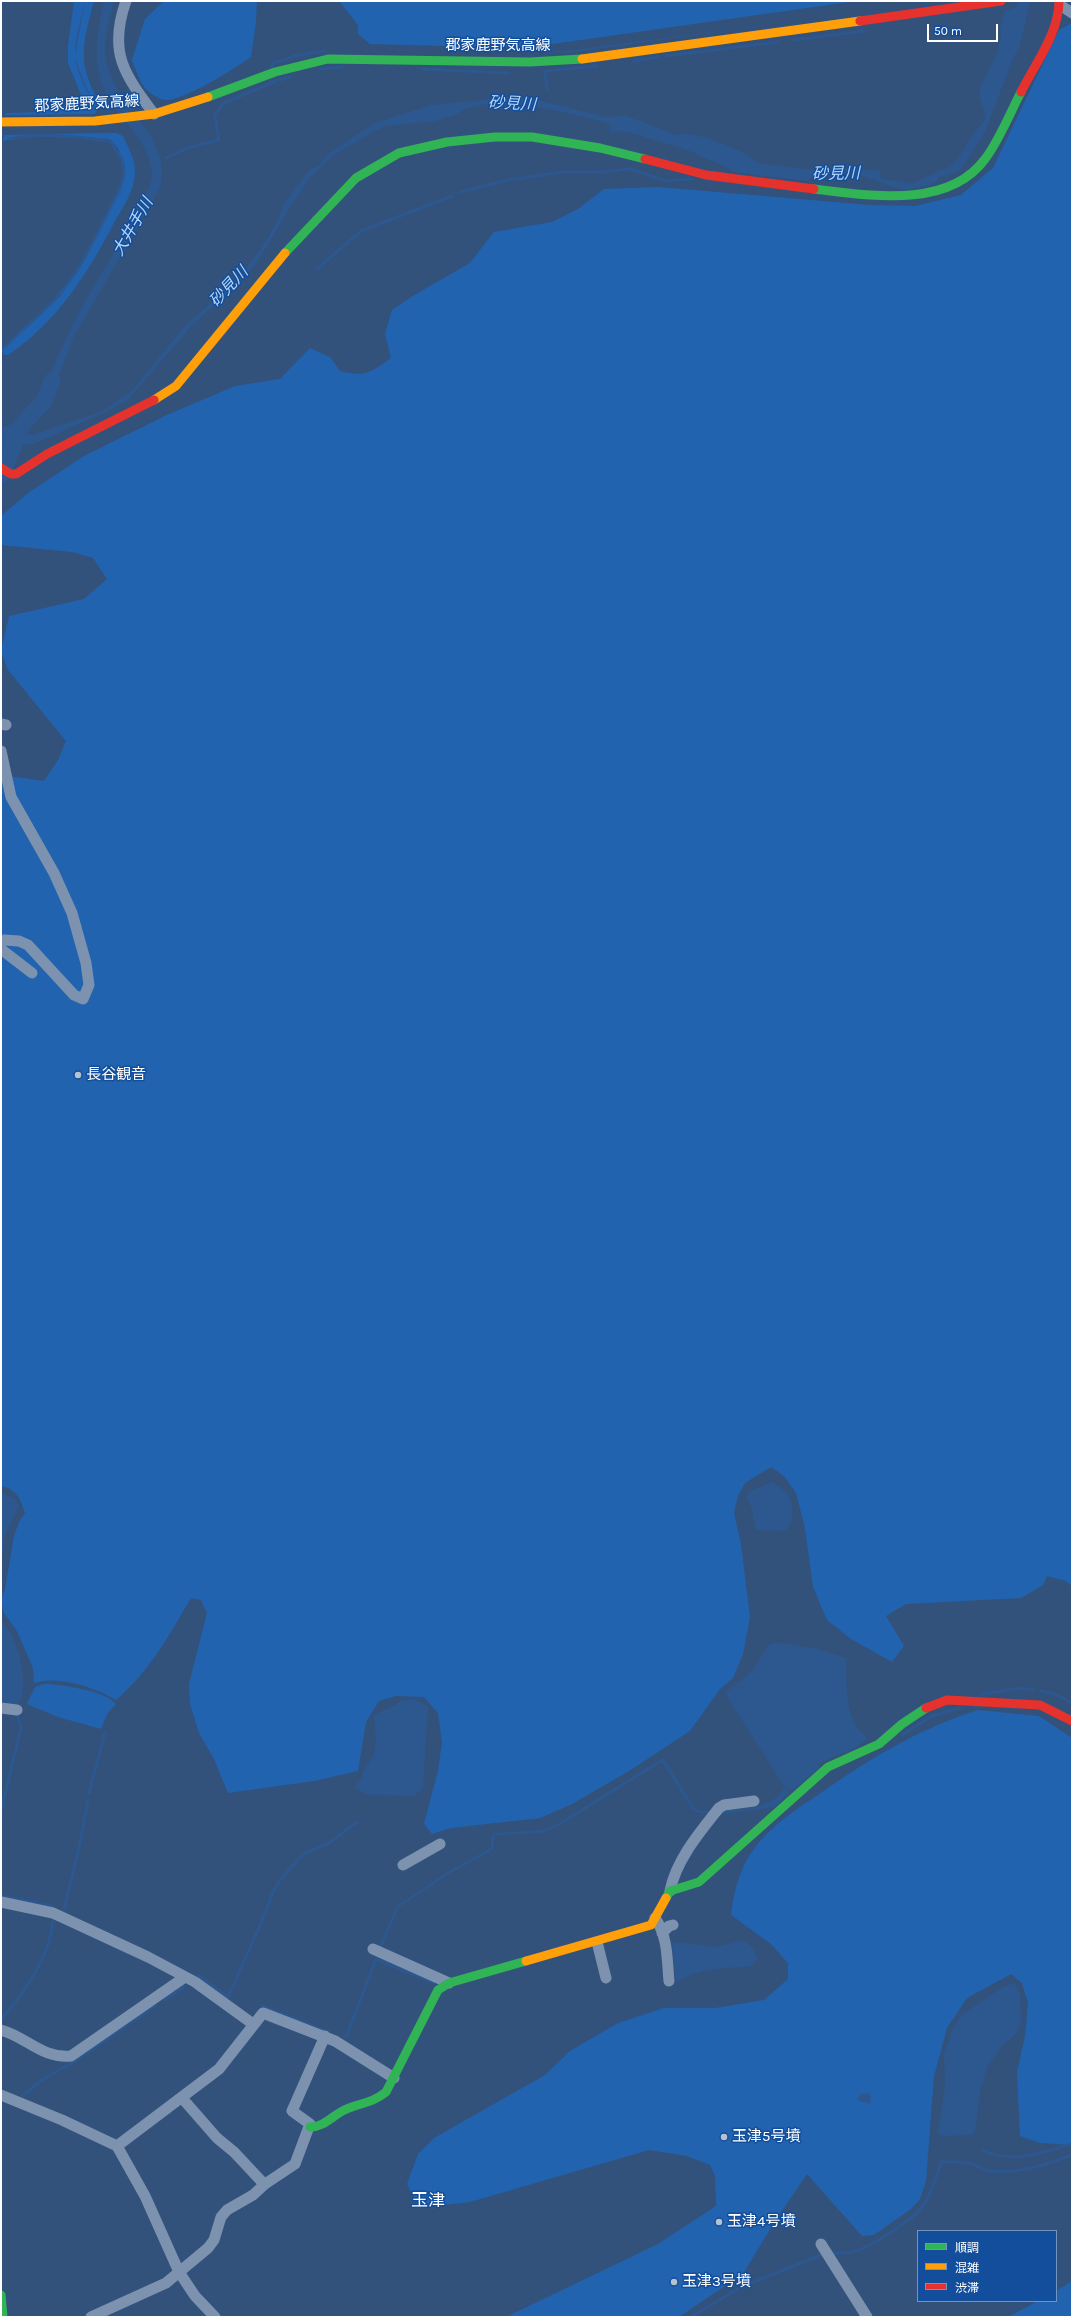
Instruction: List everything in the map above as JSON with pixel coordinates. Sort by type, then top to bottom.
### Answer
[{"type":"main road","name":"郡家鹿野気高線","points":[[1,122],[118,120],[154,114],[178,108],[275,72],[328,59],[530,62],[592,58],[1001,1]]},
{"type":"main road","points":[[1,468],[11,474],[20,472],[50,452],[148,404],[176,386],[294,243],[356,178],[399,153],[447,142],[495,136],[532,137],[600,148],[706,175],[753,182],[859,194],[906,196],[929,194],[960,182],[985,160],[1055,27],[1059,3]]},
{"type":"main road","points":[[310,2127],[319,2127],[348,2108],[375,2101],[386,2092],[438,1990],[449,1983],[597,1942],[651,1925],[670,1891],[699,1882],[828,1767],[879,1744],[902,1724],[927,1708],[947,1700],[1040,1705],[1072,1721]]},
{"type":"main road","points":[[1,2295],[3,2317]]},
{"type":"street","points":[[126,1],[119,36],[122,64],[127,77],[154,114]]},
{"type":"street","points":[[1059,3],[1072,13]]},
{"type":"street","points":[[1,752],[11,797],[54,873],[72,913],[86,963],[89,985],[86,995],[83,999],[74,995],[28,945],[19,941],[4,940],[1,942]]},
{"type":"street","points":[[1,949],[32,973]]},
{"type":"street","points":[[1,1708],[17,1710]]},
{"type":"street","points":[[670,1891],[673,1876],[680,1864],[719,1808],[724,1805],[754,1800]]},
{"type":"street","points":[[403,1865],[440,1844]]},
{"type":"street","points":[[1,1902],[53,1913],[148,1957],[195,1982],[253,2024]]},
{"type":"street","points":[[655,1918],[661,1926],[669,1981]]},
{"type":"street","points":[[662,1933],[669,1926],[673,1925]]},
{"type":"street","points":[[597,1942],[606,1978]]},
{"type":"street","points":[[373,1949],[449,1983]]},
{"type":"street","points":[[1,2030],[58,2058],[71,2056],[184,1977]]},
{"type":"street","points":[[117,2146],[219,2069],[263,2013],[325,2036],[394,2078]]},
{"type":"street","points":[[91,2317],[166,2283],[208,2248],[214,2240],[221,2217],[227,2210],[253,2195],[264,2184],[295,2164],[310,2124],[292,2111],[325,2036]]},
{"type":"street","points":[[1,2094],[62,2120],[117,2146],[145,2196],[180,2272],[195,2296],[215,2317]]},
{"type":"street","points":[[182,2098],[217,2138],[234,2152],[264,2184]]},
{"type":"street","points":[[821,2244],[867,2317]]},
{"type":"shaded area","points":[[74,1],[94,1],[84,45],[84,63],[87,76],[100,106],[95,114],[4,115],[7,113],[43,112],[43,108],[84,102],[68,63],[68,46]]},
{"type":"shaded area","points":[[164,1],[257,1],[256,22],[251,57],[211,82],[189,93],[169,100],[163,100],[154,96],[142,84],[132,60],[145,19]]},
{"type":"shaded area","points":[[339,1],[856,1],[524,48],[370,44],[358,34],[358,25]]},
{"type":"shaded area","points":[[1072,23],[1072,1586],[1066,1581],[1047,1576],[1043,1585],[1021,1598],[906,1604],[886,1616],[904,1646],[892,1662],[851,1639],[827,1620],[813,1587],[805,1528],[796,1493],[784,1476],[771,1467],[745,1483],[738,1496],[734,1513],[741,1544],[750,1617],[743,1654],[733,1678],[720,1689],[690,1731],[629,1771],[572,1804],[540,1818],[451,1828],[432,1834],[424,1824],[438,1771],[442,1742],[438,1713],[424,1697],[396,1696],[379,1701],[366,1722],[358,1771],[314,1781],[228,1793],[214,1759],[199,1733],[190,1704],[189,1684],[207,1613],[201,1600],[191,1598],[167,1639],[149,1665],[116,1700],[98,1691],[66,1681],[55,1680],[34,1683],[33,1668],[17,1631],[4,1613],[1,1600],[5,1589],[14,1536],[19,1522],[25,1513],[17,1495],[11,1489],[1,1486],[1,775],[44,781],[58,760],[66,741],[8,670],[1,651],[9,616],[84,599],[107,579],[93,558],[72,552],[1,545],[1,516],[28,493],[84,456],[167,415],[235,386],[280,379],[310,348],[331,358],[340,371],[356,374],[367,372],[378,367],[391,358],[385,334],[392,310],[416,294],[470,263],[494,232],[552,222],[578,209],[604,189],[658,187],[869,205],[915,206],[961,195],[993,168],[1059,30]]},
{"type":"shaded area","points":[[116,133],[123,136],[134,162],[135,178],[128,197],[94,259],[70,295],[41,328],[8,355],[4,355],[2,350],[41,315],[80,266],[121,188],[125,166],[118,148],[109,139],[73,136],[24,136],[3,141],[4,135]]},
{"type":"shaded area","points":[[44,1684],[83,1689],[103,1695],[111,1699],[116,1704],[107,1714],[101,1729],[58,1717],[27,1704],[35,1687]]},
{"type":"shaded area","points":[[978,1710],[1039,1716],[1072,1738],[1072,2145],[1040,2143],[1020,2136],[1017,2072],[1025,2036],[1028,2003],[1022,1983],[1011,1974],[967,1998],[947,2028],[934,2076],[926,2181],[920,2199],[911,2209],[874,2235],[862,2236],[807,2174],[773,2224],[743,2274],[679,2317],[506,2317],[658,2244],[716,2206],[715,2176],[710,2165],[687,2156],[649,2150],[470,2202],[434,2206],[414,2198],[407,2184],[418,2154],[434,2138],[545,2075],[570,2051],[618,2023],[664,2008],[716,2008],[764,2000],[788,1979],[788,1963],[771,1944],[731,1915],[734,1895],[740,1875],[754,1848],[767,1833],[788,1816],[875,1757],[935,1726]]},
{"type":"shaded area","points":[[1072,2281],[1072,2317],[1008,2317],[1036,2302],[1057,2302],[1057,2290]]},
{"type":"water","points":[[85,1],[75,55],[78,30]]},
{"type":"water","points":[[104,1],[114,1],[108,24],[105,48],[107,64],[121,95],[152,139],[159,154],[162,170],[160,188],[73,338],[48,405],[39,400],[75,320],[125,234],[148,191],[152,180],[149,158],[136,134],[109,100],[99,73],[97,45],[98,31]]},
{"type":"water","name":"砂見川","points":[[1019,1],[1030,1],[1019,49],[1014,56],[984,134],[960,170],[938,178],[936,182],[917,188],[897,188],[862,176],[846,173],[819,176],[807,181],[732,172],[730,169],[690,151],[621,131],[610,133],[611,126],[609,124],[582,116],[526,105],[492,103],[466,108],[456,115],[435,121],[385,126],[334,155],[311,176],[290,207],[258,261],[230,292],[194,323],[127,401],[34,444],[2,447],[1,451],[1,428],[31,418],[27,434],[32,435],[100,412],[131,392],[185,326],[239,278],[267,240],[282,212],[282,207],[309,170],[320,165],[327,155],[375,123],[432,105],[505,98],[538,100],[605,117],[627,116],[676,135],[685,134],[702,137],[744,153],[758,163],[821,171],[850,168],[877,170],[881,172],[880,176],[883,179],[912,184],[949,168],[961,155],[969,140],[986,118],[979,94],[981,85],[996,56],[1001,37],[1000,28],[1005,11],[1015,8]]},
{"type":"water","points":[[786,22],[575,52],[542,53],[574,50]]},
{"type":"water","points":[[76,58],[79,69],[92,100],[79,73]]},
{"type":"water","points":[[772,1482],[784,1490],[790,1498],[793,1514],[792,1519],[788,1528],[784,1531],[756,1530],[751,1505],[747,1497],[749,1492]]},
{"type":"water","points":[[1,1492],[15,1499],[19,1505],[4,1538],[1,1568]]},
{"type":"water","points":[[1,1622],[7,1628],[12,1638],[21,1663],[23,1688],[21,1698],[16,1705],[1,1701]]},
{"type":"water","points":[[781,1643],[813,1648],[846,1658],[847,1690],[850,1712],[860,1731],[868,1738],[857,1747],[821,1762],[818,1765],[818,1769],[790,1791],[784,1786],[726,1695],[726,1692],[750,1673],[770,1644]]},
{"type":"water","points":[[402,1700],[414,1700],[428,1706],[423,1788],[413,1796],[365,1794],[354,1787],[360,1781],[365,1767],[374,1755],[376,1741],[374,1715],[394,1706]]},
{"type":"water","points":[[661,1759],[665,1760],[695,1808],[700,1811],[734,1810],[760,1806],[770,1802],[779,1795],[784,1787],[789,1793],[774,1807],[717,1815],[701,1813],[692,1809],[662,1762],[559,1826],[542,1833],[495,1835],[493,1850],[447,1875],[399,1907],[382,1947],[379,1946],[397,1906],[447,1872],[491,1848],[491,1836],[493,1833],[541,1830],[555,1825]]},
{"type":"water","points":[[742,1941],[750,1946],[755,1953],[757,1959],[752,1966],[706,1970],[688,1976],[680,1981],[676,1979],[672,1945],[674,1942],[716,1947]]},
{"type":"water","points":[[1015,1983],[1020,1995],[1021,2022],[1017,2033],[1002,2046],[988,2065],[980,2092],[975,2131],[972,2135],[942,2136],[938,2133],[945,2085],[944,2054],[954,2026],[962,2015],[1001,1988]]},
{"type":"water","points":[[868,2093],[871,2096],[870,2104],[857,2100],[860,2094]]},
{"type":"waterway","points":[[792,40],[864,31]]},
{"type":"waterway","points":[[667,56],[778,42]]},
{"type":"waterway","points":[[272,66],[274,63],[298,55],[325,51]]},
{"type":"waterway","points":[[634,61],[658,57]]},
{"type":"waterway","points":[[547,90],[545,71],[597,66]]},
{"type":"waterway","points":[[321,69],[342,67]]},
{"type":"waterway","points":[[423,69],[509,73]]},
{"type":"waterway","points":[[280,80],[290,77]]},
{"type":"waterway","points":[[166,158],[190,147],[219,140],[215,116],[222,104],[276,81]]},
{"type":"waterway","points":[[2,349],[58,297],[80,266],[120,188],[124,174],[122,160],[110,141],[46,136],[9,139]]},
{"type":"waterway","points":[[460,192],[508,180],[563,172],[602,172],[630,169],[666,181],[692,179]]},
{"type":"waterway","points":[[317,269],[361,231],[452,196]]},
{"type":"waterway","name":"大井手川","points":[[13,435],[44,401],[52,381]]},
{"type":"waterway","name":"大井手川","points":[[1,475],[16,439]]},
{"type":"waterway","points":[[982,1694],[1022,1688],[1033,1690]]},
{"type":"waterway","points":[[1041,1691],[1055,1694],[1072,1703]]},
{"type":"waterway","points":[[902,1735],[932,1716],[960,1708]]},
{"type":"waterway","points":[[1,1811],[21,1728],[17,1714]]},
{"type":"waterway","points":[[89,1793],[105,1732]]},
{"type":"waterway","points":[[64,1909],[80,1844],[88,1800]]},
{"type":"waterway","points":[[199,1976],[228,1997],[262,1921],[273,1892],[281,1879],[303,1854],[329,1843],[357,1822]]},
{"type":"waterway","points":[[1,1896],[52,1906]]},
{"type":"waterway","points":[[1,2020],[35,1973],[48,1946],[53,1919]]},
{"type":"waterway","points":[[344,2037],[347,2035],[376,1959],[434,1983]]},
{"type":"waterway","points":[[165,2000],[184,1987]]},
{"type":"waterway","points":[[22,2096],[42,2080],[75,2061],[155,2006]]},
{"type":"waterway","points":[[262,2006],[328,2032]]},
{"type":"waterway","points":[[983,2150],[1005,2157],[1016,2157],[1028,2156],[1072,2144]]},
{"type":"waterway","points":[[831,2253],[852,2252],[866,2247],[910,2219],[922,2207],[928,2197],[941,2162],[968,2163],[987,2171],[1001,2172],[1032,2168],[1072,2155]]},
{"type":"waterway","points":[[691,2317],[741,2287],[821,2255]]},
{"type":"traffic: fast","points":[[208,97],[275,72],[328,59],[530,62],[582,59]]},
{"type":"traffic: fast","points":[[814,189],[882,196],[929,192],[950,186],[969,175],[985,159],[1000,135],[1021,92]]},
{"type":"traffic: fast","points":[[285,253],[356,178],[399,153],[447,142],[495,137],[532,137],[600,148],[645,159]]},
{"type":"traffic: fast","points":[[666,1898],[670,1891],[699,1882],[828,1767],[879,1744],[902,1724],[926,1708]]},
{"type":"traffic: fast","points":[[310,2127],[321,2125],[344,2110],[372,2100],[386,2092],[438,1990],[449,1983],[526,1961]]},
{"type":"traffic: fast","points":[[1,2295],[3,2317]]},
{"type":"traffic: slow","points":[[582,59],[860,21]]},
{"type":"traffic: slow","points":[[1,122],[95,121],[154,114],[208,97]]},
{"type":"traffic: slow","points":[[154,400],[176,386],[285,253]]},
{"type":"traffic: slow","points":[[526,1961],[651,1925],[666,1898]]},
{"type":"traffic: jam","points":[[860,21],[1001,1]]},
{"type":"traffic: jam","points":[[1021,92],[1051,36],[1058,13],[1059,1]]},
{"type":"traffic: jam","points":[[645,159],[706,175],[814,189]]},
{"type":"traffic: jam","points":[[1,468],[11,474],[16,474],[47,454],[154,400]]},
{"type":"traffic: jam","points":[[926,1708],[947,1700],[1040,1705],[1072,1721]]},
{"type":"place","name":"長谷観音","points":[[78,1075]]},
{"type":"place","name":"玉津5号墳","points":[[724,2137]]},
{"type":"place","name":"玉津4号墳","points":[[719,2222]]},
{"type":"place","name":"玉津3号墳","points":[[674,2282]]},
{"type":"district","name":"玉津","points":[[428,2201]]}]
